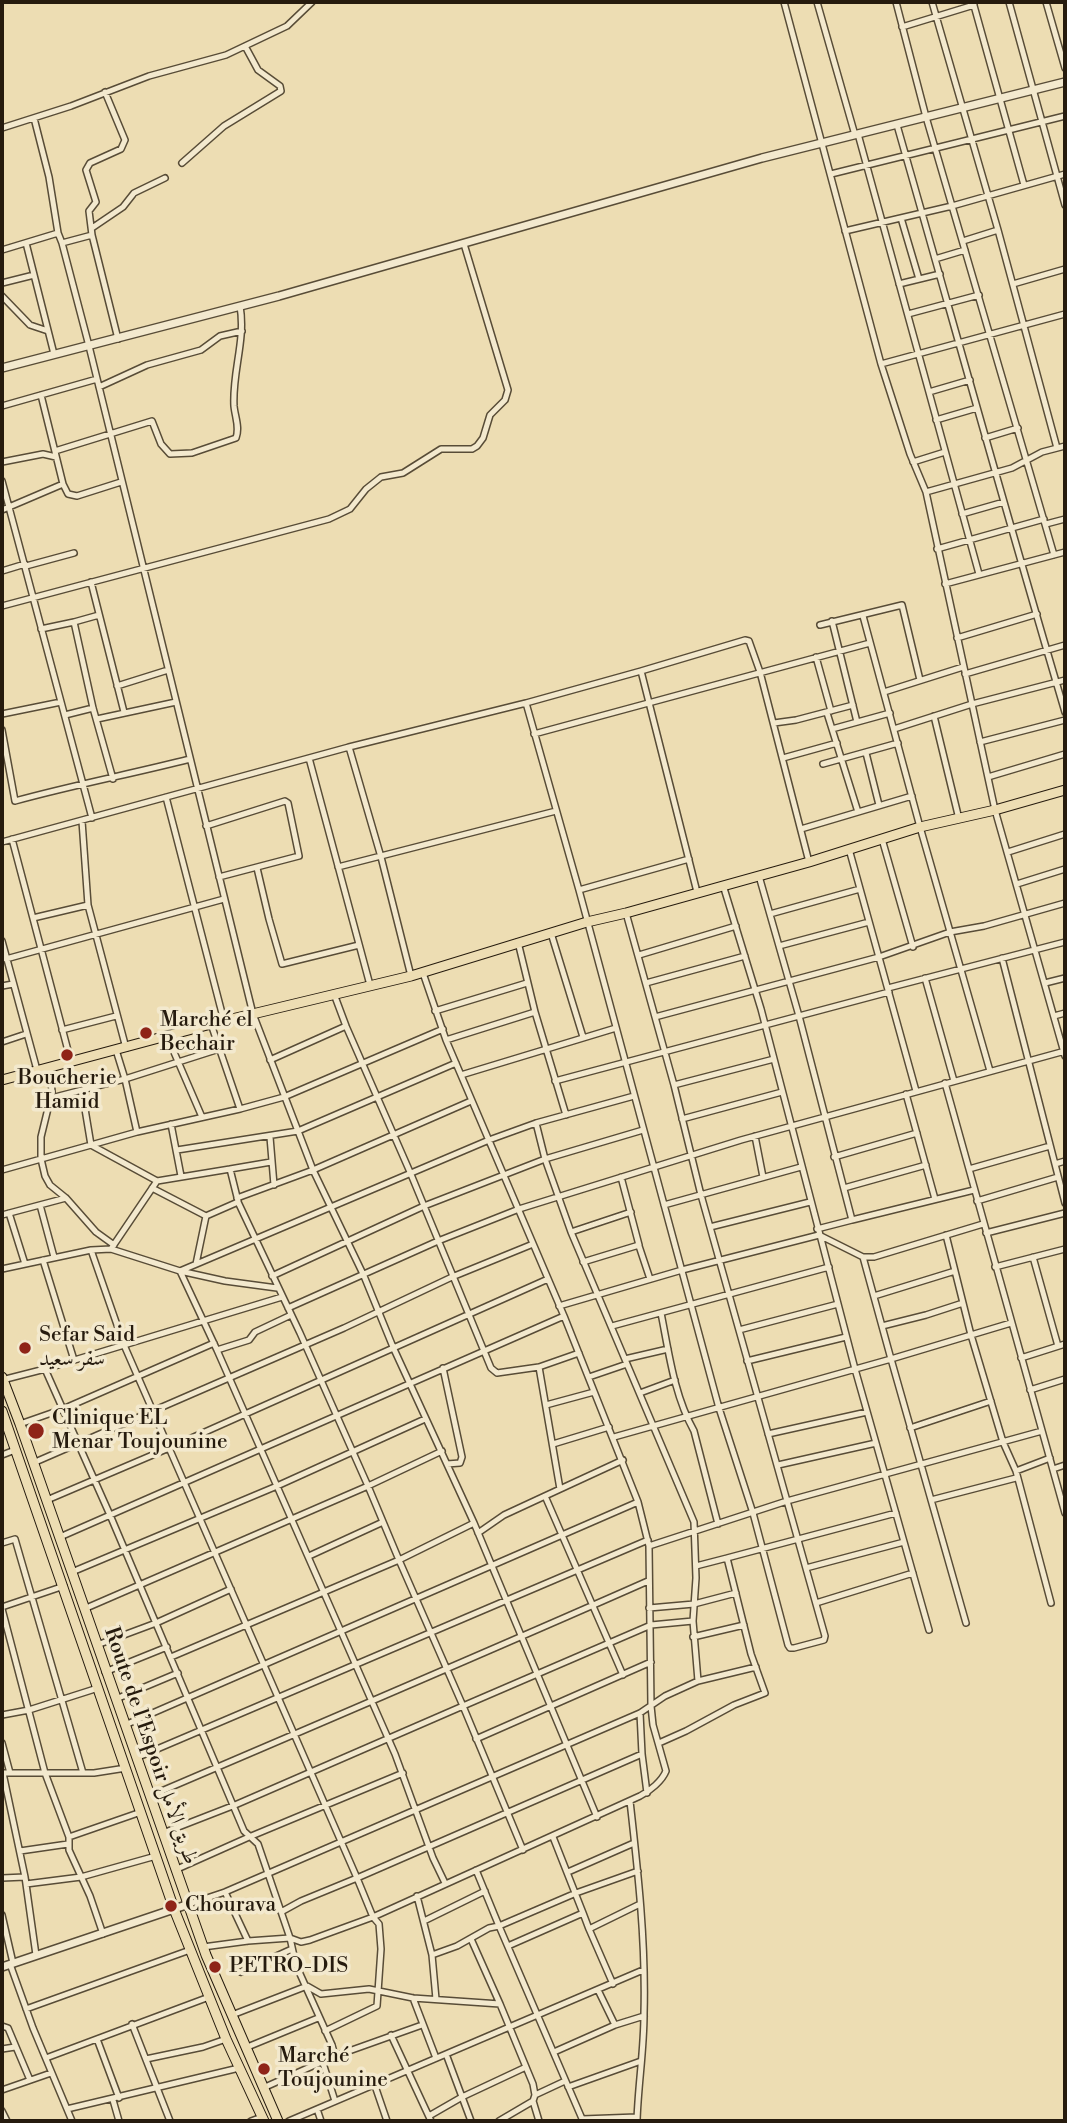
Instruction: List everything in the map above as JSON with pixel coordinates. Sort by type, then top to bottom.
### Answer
[{"type":"main road","points":[[2,1080],[211,1024],[423,973],[518,942],[809,862],[920,827],[1065,790]]},
{"type":"main road","name":"Route de l’Espoir طريق الأمل","points":[[2,1379],[203,1947],[278,2121]]},
{"type":"main road","name":"Route de l’Espoir طريق الأمل","points":[[2,1414],[64,1586],[174,1909],[226,2039],[263,2119]]},
{"type":"street","points":[[2,128],[149,76],[221,57],[287,26],[312,2]]},
{"type":"street","points":[[217,1350],[249,1340],[255,1332],[290,1311],[363,1276],[438,1241],[519,1209],[824,1116],[1065,1052],[995,810],[926,492],[913,462],[881,364],[784,2]]},
{"type":"street","points":[[817,2],[867,166],[979,574]]},
{"type":"street","points":[[896,2],[926,117],[1054,555]]},
{"type":"street","points":[[932,2],[989,195],[1056,448]]},
{"type":"street","points":[[1009,2],[1065,205]]},
{"type":"street","points":[[1046,2],[1065,68]]},
{"type":"street","points":[[902,27],[974,4],[1024,186]]},
{"type":"street","points":[[181,163],[224,126],[281,92],[280,86],[258,70],[245,46]]},
{"type":"street","points":[[2,368],[240,306],[762,158],[1065,82]]},
{"type":"street","points":[[105,92],[125,140],[117,151],[87,166],[96,202],[89,211],[118,338]]},
{"type":"street","points":[[831,174],[1065,116]]},
{"type":"street","points":[[34,118],[49,177],[58,233],[89,346],[253,1014],[313,1170],[474,1523],[597,1817]]},
{"type":"street","points":[[897,125],[1065,712]]},
{"type":"street","points":[[845,231],[953,206],[1065,174]]},
{"type":"street","points":[[62,243],[92,232],[123,207],[134,193],[164,178]]},
{"type":"street","points":[[901,218],[919,279]]},
{"type":"street","points":[[963,241],[998,230]]},
{"type":"street","points":[[2,250],[58,233]]},
{"type":"street","points":[[26,243],[54,354]]},
{"type":"street","points":[[2,606],[330,519],[350,509],[366,489],[381,477],[403,473],[441,449],[472,449],[477,446],[483,438],[490,415],[505,400],[508,390],[464,244]]},
{"type":"street","points":[[935,259],[965,250]]},
{"type":"street","points":[[1013,284],[1065,269]]},
{"type":"street","points":[[899,284],[940,274]]},
{"type":"street","points":[[2,283],[34,275]]},
{"type":"street","points":[[908,314],[979,295]]},
{"type":"street","points":[[2,296],[30,325],[48,331]]},
{"type":"street","points":[[2,462],[56,454],[152,421],[161,444],[170,454],[181,455],[236,438],[238,431],[234,391],[242,331],[240,306]]},
{"type":"street","points":[[881,364],[1065,316]]},
{"type":"street","points":[[99,387],[146,365],[201,350],[220,336],[242,331]]},
{"type":"street","points":[[2,406],[97,379]]},
{"type":"street","points":[[929,391],[970,380]]},
{"type":"street","points":[[41,395],[63,485],[68,494],[73,497],[121,482]]},
{"type":"street","points":[[936,419],[977,408]]},
{"type":"street","points":[[985,438],[1018,428]]},
{"type":"street","points":[[926,492],[995,474],[1028,461],[1042,452],[1065,446]]},
{"type":"street","points":[[913,462],[945,452]]},
{"type":"street","points":[[2,481],[92,818]]},
{"type":"street","points":[[2,510],[63,485]]},
{"type":"street","points":[[962,514],[1004,502]]},
{"type":"street","points":[[937,549],[1012,528],[1065,519]]},
{"type":"street","points":[[945,584],[1065,552]]},
{"type":"street","points":[[2,571],[74,553]]},
{"type":"street","points":[[91,582],[124,712]]},
{"type":"street","points":[[820,625],[902,605],[920,680]]},
{"type":"street","points":[[957,638],[1037,614]]},
{"type":"street","points":[[41,629],[99,615]]},
{"type":"street","points":[[863,616],[990,1071]]},
{"type":"street","points":[[832,621],[857,722]]},
{"type":"street","points":[[74,622],[93,708],[113,779]]},
{"type":"street","points":[[2,842],[348,747],[526,703],[745,640],[752,645],[760,672],[809,862]]},
{"type":"street","points":[[534,734],[870,643]]},
{"type":"street","points":[[965,674],[1065,645]]},
{"type":"street","points":[[816,657],[832,729],[858,811]]},
{"type":"street","points":[[884,692],[963,667]]},
{"type":"street","points":[[117,686],[168,670]]},
{"type":"street","points":[[641,671],[697,892]]},
{"type":"street","points":[[894,729],[972,704],[1065,680]]},
{"type":"street","points":[[2,714],[61,702]]},
{"type":"street","points":[[97,719],[176,702]]},
{"type":"street","points":[[526,703],[719,1408],[763,1549],[790,1648],[825,1638],[701,1195],[656,1017],[626,913]]},
{"type":"street","points":[[774,723],[853,705]]},
{"type":"street","points":[[65,715],[93,708]]},
{"type":"street","points":[[832,729],[890,713]]},
{"type":"street","points":[[934,716],[958,819]]},
{"type":"street","points":[[980,742],[1065,720]]},
{"type":"street","points":[[2,730],[15,802],[82,783],[113,779],[190,759]]},
{"type":"street","points":[[783,758],[836,743]]},
{"type":"street","points":[[823,764],[898,743]]},
{"type":"street","points":[[348,747],[381,857],[411,976]]},
{"type":"street","points":[[866,753],[879,805]]},
{"type":"street","points":[[988,777],[1065,754]]},
{"type":"street","points":[[309,758],[370,985]]},
{"type":"street","points":[[801,829],[912,796]]},
{"type":"street","points":[[166,797],[224,1021]]},
{"type":"street","points":[[206,826],[287,801],[300,853],[297,857],[219,877]]},
{"type":"street","points":[[338,867],[556,811]]},
{"type":"street","points":[[82,821],[88,905],[116,1016],[136,1132]]},
{"type":"street","points":[[1008,852],[1065,834]]},
{"type":"street","points":[[12,839],[71,1062]]},
{"type":"street","points":[[881,839],[914,947]]},
{"type":"street","points":[[849,849],[916,1091]]},
{"type":"street","points":[[579,890],[689,859]]},
{"type":"street","points":[[257,868],[282,964],[359,945]]},
{"type":"street","points":[[1017,884],[1065,869]]},
{"type":"street","points":[[759,876],[852,1220]]},
{"type":"street","points":[[723,885],[765,1024],[846,1337],[929,1630]]},
{"type":"street","points":[[770,914],[860,889]]},
{"type":"street","points":[[4,955],[41,949],[224,899]]},
{"type":"street","points":[[656,1017],[914,947],[950,932],[984,926],[1065,903]]},
{"type":"street","points":[[33,918],[88,905]]},
{"type":"street","points":[[779,946],[869,922]]},
{"type":"street","points":[[639,955],[736,926]]},
{"type":"street","points":[[551,933],[583,1037]]},
{"type":"street","points":[[2,941],[37,1070]]},
{"type":"street","points":[[518,942],[535,1012],[566,1115]]},
{"type":"street","points":[[555,1081],[1065,942]]},
{"type":"street","points":[[646,983],[745,956]]},
{"type":"street","points":[[1002,958],[1065,1201]]},
{"type":"street","points":[[203,1947],[290,1938],[305,1942],[373,1917],[647,1793],[666,1771],[651,1706],[648,1543],[638,1502],[564,1316],[446,1040],[423,973]]},
{"type":"street","points":[[925,978],[954,1081]]},
{"type":"street","points":[[1045,983],[1065,978]]},
{"type":"street","points":[[435,1011],[527,983]]},
{"type":"street","points":[[2,986],[13,984]]},
{"type":"street","points":[[334,994],[345,1026],[494,1372],[539,1367],[579,1353]]},
{"type":"street","points":[[446,1040],[535,1012]]},
{"type":"street","points":[[1054,1016],[1065,1013]]},
{"type":"street","points":[[62,1030],[116,1016]]},
{"type":"street","points":[[211,1024],[240,1109]]},
{"type":"street","points":[[270,1060],[345,1026]]},
{"type":"street","points":[[461,1075],[616,1028]]},
{"type":"street","points":[[2,1170],[136,1132],[284,1097],[443,1029]]},
{"type":"street","points":[[2,1042],[26,1034]]},
{"type":"street","points":[[166,1036],[202,1117]]},
{"type":"street","points":[[51,1098],[125,1079],[219,1049]]},
{"type":"street","points":[[674,1085],[774,1059]]},
{"type":"street","points":[[177,1150],[298,1131],[456,1063]]},
{"type":"street","points":[[50,1067],[51,1098],[41,1137],[41,1159],[45,1176],[50,1185],[66,1198],[96,1232],[112,1247],[180,1271],[277,1288]]},
{"type":"street","points":[[945,1083],[1065,1513]]},
{"type":"street","points":[[82,1091],[91,1145]]},
{"type":"street","points":[[682,1119],[782,1091]]},
{"type":"street","points":[[906,1094],[935,1199]]},
{"type":"street","points":[[180,1271],[489,1140],[536,1123],[634,1096]]},
{"type":"street","points":[[206,1216],[471,1101]]},
{"type":"street","points":[[536,1123],[545,1159],[571,1232],[694,1522],[696,1566],[693,1637],[698,1681]]},
{"type":"street","points":[[171,1124],[181,1176]]},
{"type":"street","points":[[272,1276],[424,1206],[545,1159],[643,1130]]},
{"type":"street","points":[[834,1157],[917,1133]]},
{"type":"street","points":[[755,1136],[763,1177]]},
{"type":"street","points":[[270,1137],[274,1185]]},
{"type":"street","points":[[91,1145],[157,1181],[271,1162]]},
{"type":"street","points":[[969,1169],[1050,1146]]},
{"type":"street","points":[[1055,1164],[1065,1161]]},
{"type":"street","points":[[844,1188],[926,1165]]},
{"type":"street","points":[[664,1205],[801,1167]]},
{"type":"street","points":[[230,1169],[238,1200],[368,1486],[523,1850]]},
{"type":"street","points":[[621,1177],[650,1279]]},
{"type":"street","points":[[977,1201],[1058,1177]]},
{"type":"street","points":[[2,1269],[112,1247],[157,1181]]},
{"type":"street","points":[[152,1188],[206,1216]]},
{"type":"street","points":[[559,1306],[852,1220],[974,1190]]},
{"type":"street","points":[[24,1264],[5,1214],[66,1198]]},
{"type":"street","points":[[710,1227],[810,1202]]},
{"type":"street","points":[[40,1205],[54,1257]]},
{"type":"street","points":[[571,1232],[631,1212]]},
{"type":"street","points":[[986,1233],[1065,1213]]},
{"type":"street","points":[[196,1264],[206,1216]]},
{"type":"street","points":[[818,1232],[863,1257],[881,1255],[983,1224]]},
{"type":"street","points":[[946,1235],[971,1335],[1003,1442],[1016,1475],[1051,1603]]},
{"type":"street","points":[[33,1463],[378,1313],[452,1277],[533,1244]]},
{"type":"street","points":[[583,1262],[639,1246]]},
{"type":"street","points":[[995,1267],[1065,1249]]},
{"type":"street","points":[[91,1250],[137,1376],[280,1698],[373,1917],[379,1924],[378,2003],[374,2008],[325,2031]]},
{"type":"street","points":[[863,1257],[966,1623]]},
{"type":"street","points":[[1033,1258],[1058,1346]]},
{"type":"street","points":[[43,1260],[74,1360]]},
{"type":"street","points":[[612,1326],[829,1267]]},
{"type":"street","points":[[180,1271],[230,1378],[388,1738],[445,1883]]},
{"type":"street","points":[[874,1296],[955,1271]]},
{"type":"street","points":[[47,1500],[548,1279]]},
{"type":"street","points":[[2,1379],[45,1369],[282,1297]]},
{"type":"street","points":[[882,1326],[963,1303]]},
{"type":"street","points":[[739,1329],[838,1304]]},
{"type":"street","points":[[661,1313],[675,1380],[686,1417],[694,1431],[718,1524]]},
{"type":"street","points":[[60,1537],[564,1316]]},
{"type":"street","points":[[614,1437],[891,1359],[1011,1322]]},
{"type":"street","points":[[747,1361],[846,1337]]},
{"type":"street","points":[[20,1424],[63,1409],[214,1343]]},
{"type":"street","points":[[1021,1358],[1065,1344]]},
{"type":"street","points":[[589,1377],[668,1349]]},
{"type":"street","points":[[539,1367],[560,1489]]},
{"type":"street","points":[[443,1368],[462,1457],[460,1463],[447,1464]]},
{"type":"street","points":[[45,1369],[189,1697],[244,1831],[258,1844],[299,1973],[307,1986],[335,2056]]},
{"type":"street","points":[[1030,1390],[1065,1379]]},
{"type":"street","points":[[640,1393],[675,1380]]},
{"type":"street","points":[[546,1405],[594,1392]]},
{"type":"street","points":[[910,1428],[991,1401]]},
{"type":"street","points":[[768,1434],[867,1412]]},
{"type":"street","points":[[72,1572],[277,1486],[425,1419]]},
{"type":"street","points":[[552,1444],[610,1427]]},
{"type":"street","points":[[136,1758],[648,1543],[1042,1431]]},
{"type":"street","points":[[778,1465],[876,1443]]},
{"type":"street","points":[[2,1455],[15,1450]]},
{"type":"street","points":[[84,1609],[292,1521],[442,1451]]},
{"type":"street","points":[[931,1500],[1016,1475],[1050,1458]]},
{"type":"street","points":[[478,1533],[504,1515],[623,1460]]},
{"type":"street","points":[[1053,1469],[1065,1465]]},
{"type":"street","points":[[545,1496],[623,1675]]},
{"type":"street","points":[[125,1726],[638,1502]]},
{"type":"street","points":[[696,1566],[896,1513]]},
{"type":"street","points":[[309,1556],[383,1522]]},
{"type":"street","points":[[171,1657],[399,1560],[474,1523]]},
{"type":"street","points":[[2,1544],[15,1539],[83,1773]]},
{"type":"street","points":[[806,1568],[904,1542]]},
{"type":"street","points":[[659,1743],[733,1704],[764,1694],[727,1558]]},
{"type":"street","points":[[816,1603],[913,1573]]},
{"type":"street","points":[[149,1797],[371,1700],[522,1638],[648,1581]]},
{"type":"street","points":[[64,1586],[2,1608],[46,1773],[103,1934]]},
{"type":"street","points":[[97,1646],[231,1589]]},
{"type":"street","points":[[649,1608],[694,1604],[736,1593]]},
{"type":"street","points":[[163,1833],[235,1805],[537,1675],[608,1641],[651,1625],[693,1621]]},
{"type":"street","points":[[693,1637],[744,1625]]},
{"type":"street","points":[[105,1672],[167,1647]]},
{"type":"street","points":[[476,1739],[651,1662]]},
{"type":"street","points":[[8,1965],[225,1892],[640,1713],[675,1690],[698,1681],[755,1667]]},
{"type":"street","points":[[115,1699],[177,1674]]},
{"type":"street","points":[[2,1715],[29,1710],[98,1688]]},
{"type":"street","points":[[640,1713],[647,1793]]},
{"type":"street","points":[[2,1743],[12,1819],[26,1881],[36,1955]]},
{"type":"street","points":[[281,1912],[301,1900],[642,1754]]},
{"type":"street","points":[[5,1773],[83,1773],[126,1768]]},
{"type":"street","points":[[175,1870],[403,1773]]},
{"type":"street","points":[[476,1870],[582,2120],[637,2119],[644,2016],[643,1970],[638,1871],[630,1801]]},
{"type":"street","points":[[20,1851],[68,1840],[141,1812]]},
{"type":"street","points":[[2,1819],[12,1819]]},
{"type":"street","points":[[553,1837],[613,1984]]},
{"type":"street","points":[[568,1872],[634,1843]]},
{"type":"street","points":[[2,1878],[26,1881],[81,1877],[157,1856]]},
{"type":"street","points":[[432,1955],[450,1949],[489,1928],[638,1871]]},
{"type":"street","points":[[424,1921],[485,1891]]},
{"type":"street","points":[[225,1892],[248,1941]]},
{"type":"street","points":[[417,1896],[432,1955],[436,1999]]},
{"type":"street","points":[[589,1929],[640,1904]]},
{"type":"street","points":[[508,1946],[583,1913]]},
{"type":"street","points":[[2,1918],[8,1965],[72,2121]]},
{"type":"street","points":[[471,1939],[526,2067],[540,2121]]},
{"type":"street","points":[[241,1972],[292,1950]]},
{"type":"street","points":[[26,2009],[190,1951]]},
{"type":"street","points":[[289,2121],[643,1970]]},
{"type":"street","points":[[307,1986],[321,1994],[378,1990],[413,1998],[500,2004]]},
{"type":"street","points":[[231,2015],[307,1986]]},
{"type":"street","points":[[598,1990],[615,2025]]},
{"type":"street","points":[[46,2058],[209,1997]]},
{"type":"street","points":[[413,1998],[436,2058]]},
{"type":"street","points":[[554,2052],[615,2025],[644,2016]]},
{"type":"street","points":[[245,2048],[318,2018]]},
{"type":"street","points":[[132,2024],[170,2121]]},
{"type":"street","points":[[262,2088],[321,2060],[422,2025]]},
{"type":"street","points":[[2,2026],[8,2028],[30,2080]]},
{"type":"street","points":[[391,2035],[430,2118],[462,2097],[526,2067]]},
{"type":"street","points":[[97,2039],[116,2099],[119,2121]]},
{"type":"street","points":[[146,2059],[203,2047],[226,2039]]},
{"type":"street","points":[[2,2049],[15,2047]]},
{"type":"street","points":[[446,2054],[471,2121]]},
{"type":"street","points":[[321,2060],[335,2101]]},
{"type":"street","points":[[499,2121],[534,2098],[566,2084],[641,2061]]},
{"type":"street","points":[[67,2109],[239,2068]]},
{"type":"street","points":[[2,2090],[51,2073]]},
{"type":"street","points":[[374,2084],[387,2121]]},
{"type":"street","points":[[317,2109],[321,2121]]},
{"type":"street","points":[[2,2111],[7,2121]]},
{"type":"street","points":[[251,2121],[263,2119]]},
{"type":"place","name":"Marché el Bechair","points":[[146,1033]]},
{"type":"place","name":"Boucherie Hamid","points":[[67,1055]]},
{"type":"place","name":"Sefar Said سفر سعيد","points":[[25,1348]]},
{"type":"place","name":"Clinique EL Menar Toujounine","points":[[36,1431]]},
{"type":"place","name":"Chourava","points":[[171,1906]]},
{"type":"place","name":"PETRO-DIS","points":[[215,1967]]},
{"type":"place","name":"Marché Toujounine","points":[[264,2069]]}]
